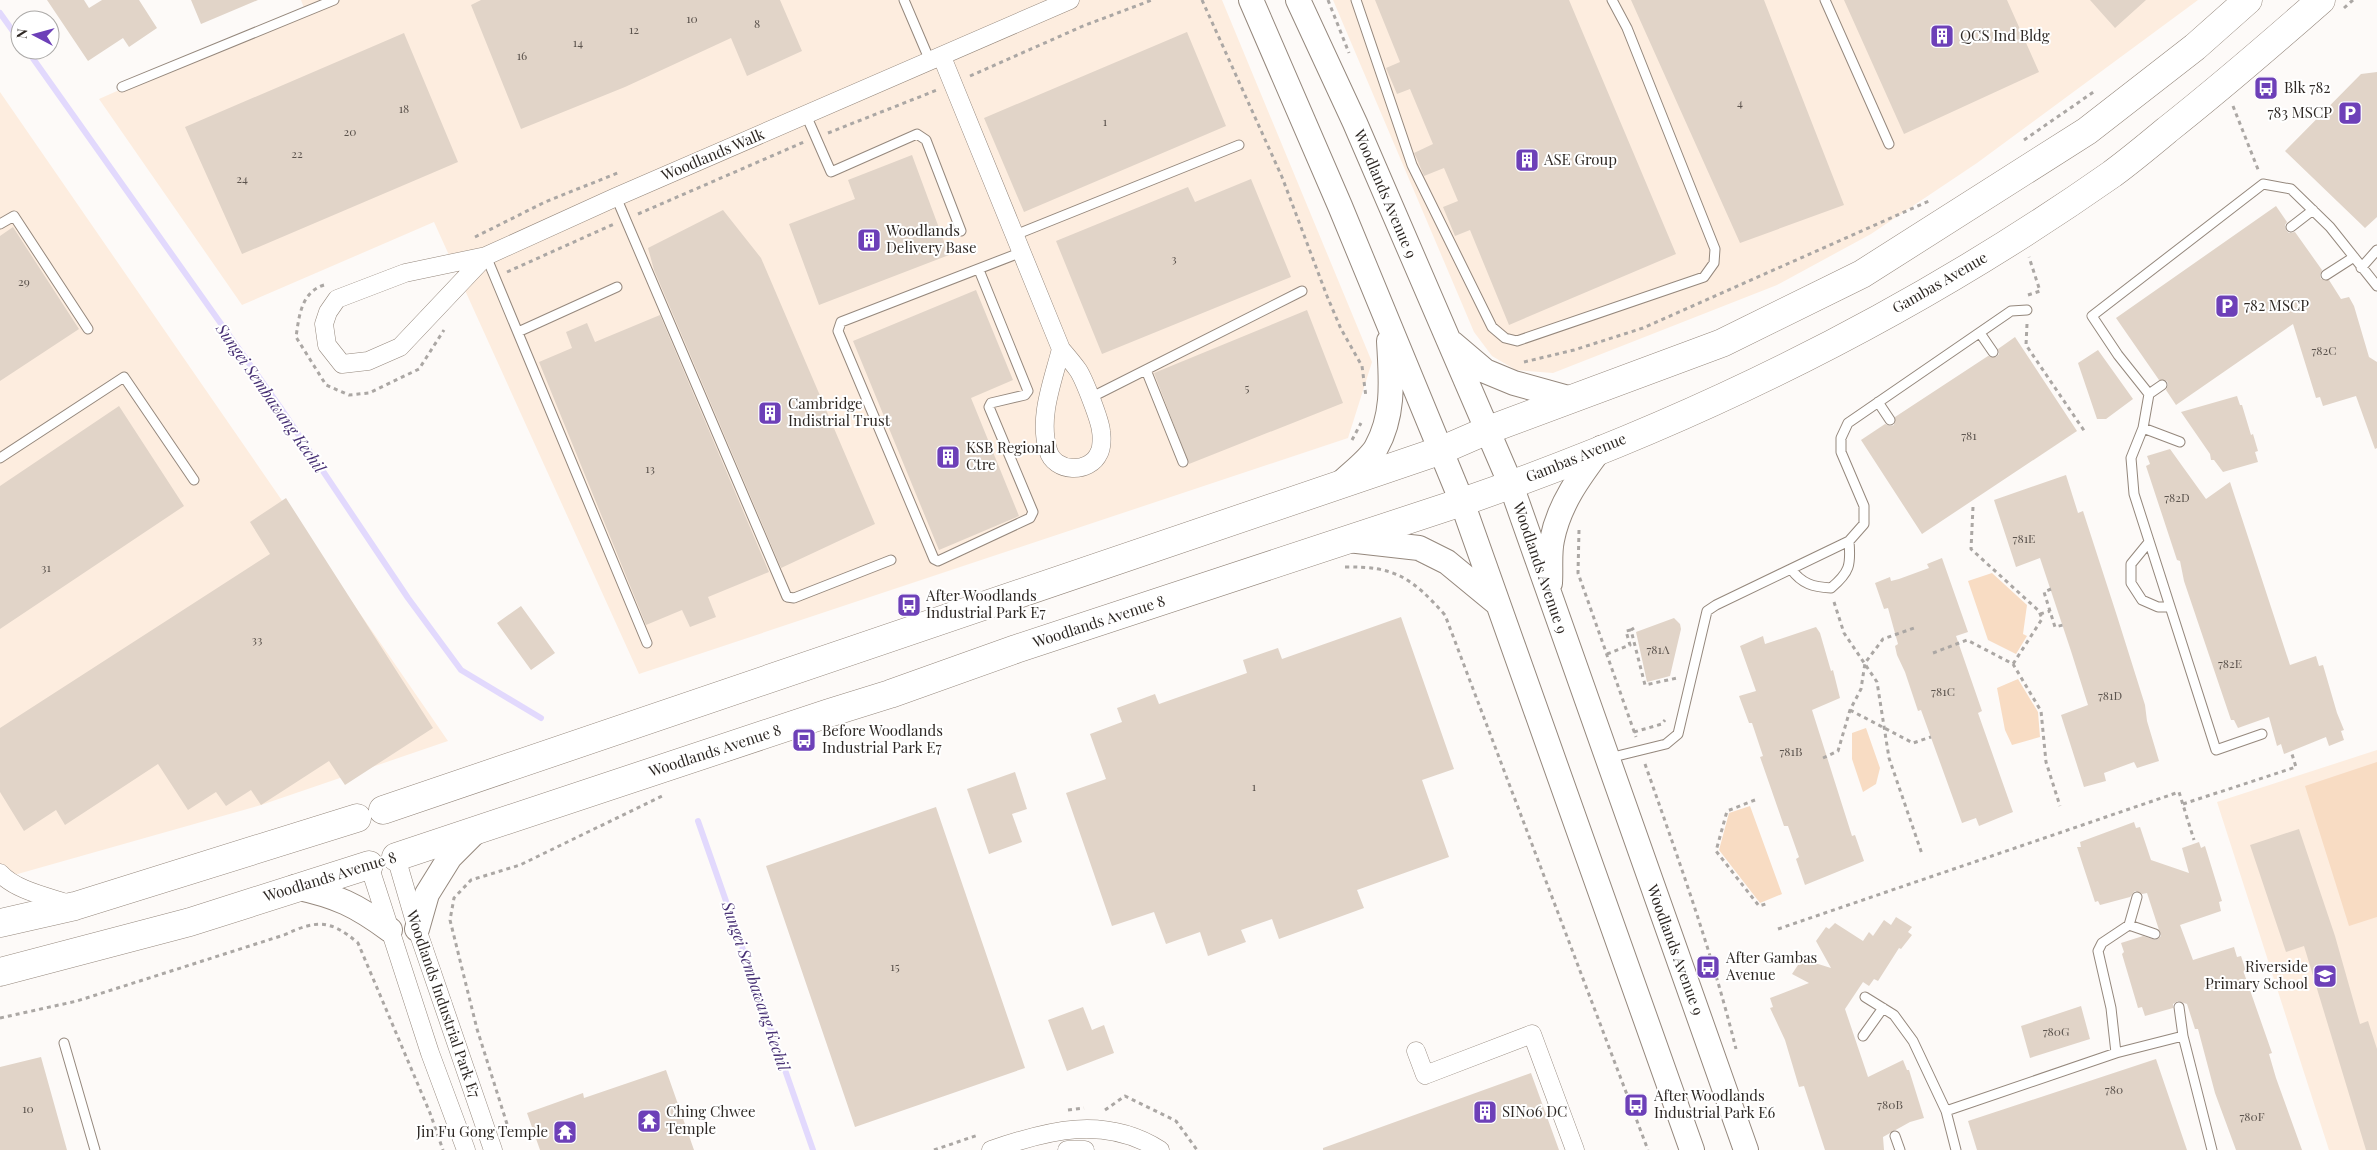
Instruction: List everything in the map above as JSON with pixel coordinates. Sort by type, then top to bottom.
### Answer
[{"type":"main road","points":[[1251,0],[1442,450],[1462,502],[1692,1150]]},
{"type":"main road","points":[[0,923],[75,906],[383,810],[1442,450],[1488,430],[1722,342],[1862,274],[2087,131],[2195,47],[2248,0]]},
{"type":"main road","name":"Gambas Avenue","points":[[1511,485],[1672,420],[1781,368],[1920,296],[2012,241],[2114,172],[2225,84],[2321,0]]},
{"type":"main road","name":"Woodlands Avenue 9","points":[[1301,2],[1511,485],[1746,1150]]},
{"type":"main road","points":[[1340,484],[1375,449],[1388,420],[1392,390],[1387,322]]},
{"type":"main road","points":[[1448,341],[1485,370],[1514,383],[1572,399]]},
{"type":"main road","points":[[1550,599],[1551,541],[1558,517],[1572,487],[1601,448]]},
{"type":"main road","name":"Woodlands Avenue 8","points":[[0,972],[190,922],[295,887],[475,832],[819,716],[890,694],[1016,649],[1511,485]]},
{"type":"main road","points":[[1347,540],[1419,548],[1447,562],[1499,605]]},
{"type":"main road","points":[[417,929],[427,894],[450,857],[475,832]]},
{"type":"main road","points":[[295,887],[318,892],[353,904],[390,930]]},
{"type":"street","name":"Woodlands Walk","points":[[486,256],[400,347],[368,361],[342,364],[327,345],[324,324],[328,312],[337,299],[405,273],[486,256],[616,197],[936,59],[1049,4],[1070,0]]},
{"type":"street","points":[[936,59],[1015,235],[1061,349],[1079,371],[1102,431],[1100,452],[1095,460],[1085,466],[1072,469],[1057,463],[1052,458],[1048,452],[1045,436],[1046,410],[1061,349]]},
{"type":"street","name":"Woodlands Industrial Park E7","points":[[396,856],[417,929],[493,1150]]},
{"type":"street","name":"Woodlands Industrial Park E7","points":[[369,865],[430,1052],[466,1150]]},
{"type":"street","points":[[0,873],[4,878],[28,889],[75,906]]},
{"type":"street","points":[[1416,1051],[1425,1075],[1532,1034],[1575,1150]]},
{"type":"street","points":[[991,1150],[1026,1138],[1082,1128],[1120,1131],[1160,1150]]},
{"type":"street","points":[[1067,1150],[1085,1150]]},
{"type":"lane","points":[[122,87],[334,0]]},
{"type":"lane","points":[[904,0],[936,59]]},
{"type":"lane","points":[[1356,0],[1412,165],[1492,327],[1505,338],[1517,340],[1704,277],[1714,263],[1715,249],[1627,28],[1612,0]]},
{"type":"lane","points":[[1825,0],[1889,144]]},
{"type":"lane","points":[[806,114],[831,172],[916,134],[922,136],[926,140],[961,231]]},
{"type":"lane","points":[[1015,235],[1238,144]]},
{"type":"lane","points":[[2149,394],[2118,355],[2092,316],[2263,184],[2291,189],[2313,210],[2377,286]]},
{"type":"lane","points":[[616,197],[788,597],[794,598],[891,560]]},
{"type":"lane","points":[[2291,227],[2313,210]]},
{"type":"lane","points":[[0,224],[14,216],[88,329]]},
{"type":"lane","points":[[2361,268],[2377,250]]},
{"type":"lane","points":[[978,270],[1028,391],[1025,395],[991,403],[989,407],[1033,512],[1030,518],[938,561],[934,559],[838,330],[842,322],[1022,252]]},
{"type":"lane","points":[[486,256],[647,643]]},
{"type":"lane","points":[[2326,275],[2354,257]]},
{"type":"lane","points":[[518,332],[617,287]]},
{"type":"lane","points":[[1089,398],[1302,291]]},
{"type":"lane","points":[[1607,759],[1666,744],[1678,734],[1707,612],[1849,541],[1864,524],[1864,506],[1840,452],[1840,438],[1848,423],[2011,311],[2027,310]]},
{"type":"lane","points":[[1980,333],[1993,352]]},
{"type":"lane","points":[[1146,370],[1183,462]]},
{"type":"lane","points":[[0,458],[124,378],[194,480]]},
{"type":"lane","points":[[2162,385],[2149,394],[2143,428],[2130,458],[2134,494],[2216,750],[2262,734]]},
{"type":"lane","points":[[1878,402],[1890,420]]},
{"type":"lane","points":[[2143,428],[2180,442]]},
{"type":"lane","points":[[1791,569],[1798,578],[1811,587],[1831,588],[1845,576],[1851,561],[1849,541]]},
{"type":"lane","points":[[2150,542],[2131,564],[2131,583],[2142,600],[2158,607],[2170,607]]},
{"type":"lane","points":[[2116,1053],[2111,1008],[2098,951],[2102,943],[2130,925],[2137,897]]},
{"type":"lane","points":[[2130,925],[2155,934]]},
{"type":"lane","points":[[1865,997],[1894,1015],[1913,1041],[1946,1110],[1956,1150]]},
{"type":"lane","points":[[2179,1007],[2183,1036],[2212,1150]]},
{"type":"lane","points":[[1863,1036],[1883,1008]]},
{"type":"lane","points":[[1946,1110],[2116,1053],[2183,1036]]},
{"type":"lane","points":[[64,1043],[94,1150]]},
{"type":"lane","points":[[1895,1136],[1900,1150]]},
{"type":"path","points":[[1202,0],[1282,177],[1341,329],[1362,366],[1365,403]]},
{"type":"path","points":[[2225,84],[2263,184]]},
{"type":"path","points":[[2017,145],[2098,90]]},
{"type":"path","points":[[1643,328],[1936,198]]},
{"type":"path","points":[[2028,296],[2040,291],[2029,257]]},
{"type":"path","points":[[327,284],[318,287],[301,305],[296,337],[326,385],[349,395],[369,393],[419,369],[446,328]]},
{"type":"path","points":[[2027,310],[2026,345],[2085,432]]},
{"type":"path","points":[[1973,506],[1971,549],[2040,614],[2042,619],[2014,664]]},
{"type":"path","points":[[1579,528],[1578,573],[1700,920],[1725,1004],[1737,1053]]},
{"type":"path","points":[[1340,567],[1384,569],[1420,587],[1445,615],[1648,1150]]},
{"type":"path","points":[[2051,589],[2044,592],[2055,627],[2062,625]]},
{"type":"path","points":[[1834,602],[1844,632],[1877,682],[1889,758],[1922,854]]},
{"type":"path","points":[[2040,614],[2050,611]]},
{"type":"path","points":[[1823,758],[1838,751],[1850,710],[1861,689],[1865,663],[1883,639],[1917,627]]},
{"type":"path","points":[[1607,654],[1630,645],[1626,631],[1632,629],[1645,685],[1677,678]]},
{"type":"path","points":[[1933,653],[1967,640],[2014,664],[2041,711],[2046,762],[2060,806]]},
{"type":"path","points":[[1675,687],[1677,672]]},
{"type":"path","points":[[1850,710],[1913,743],[1931,737]]},
{"type":"path","points":[[1634,732],[1662,724],[1669,714]]},
{"type":"path","points":[[2183,804],[2296,767],[2291,751]]},
{"type":"path","points":[[1778,929],[2179,792],[2194,840]]},
{"type":"path","points":[[509,1131],[477,1029],[450,920],[454,898],[471,880],[520,865],[666,794]]},
{"type":"path","points":[[1755,800],[1727,811],[1716,851],[1759,906],[1769,904]]},
{"type":"path","points":[[0,1018],[77,1001],[284,935],[307,924],[324,923],[345,932],[358,943],[430,1113],[443,1150]]},
{"type":"shaded area","points":[[301,0],[1222,0],[1372,362],[1348,438],[639,674],[434,222],[242,305],[99,99],[304,8]]},
{"type":"shaded area","points":[[1333,0],[2198,0],[1977,163],[1871,234],[1777,285],[1553,373],[1516,370],[1492,356],[1474,332]]},
{"type":"shaded area","points":[[0,92],[448,741],[261,805],[0,879]]},
{"type":"shaded area","points":[[1992,573],[2027,605],[2023,634],[2027,636],[2016,654],[1988,640],[1968,581]]},
{"type":"shaded area","points":[[2018,679],[2038,712],[2040,737],[2012,745],[2005,730],[1997,688]]},
{"type":"shaded area","points":[[1866,728],[1880,768],[1876,784],[1863,792],[1852,759],[1852,733]]},
{"type":"shaded area","name":"Riverside Primary School","points":[[2377,750],[2377,1150],[2329,1150],[2217,802]]},
{"type":"shaded area","points":[[2377,762],[2377,917],[2349,926],[2305,786]]},
{"type":"shaded area","points":[[1750,806],[1782,894],[1760,903],[1719,850],[1729,813]]},
{"type":"building","points":[[47,0],[84,0],[89,8],[102,0],[139,0],[157,28],[129,47],[123,38],[88,61],[60,19],[60,10],[54,10]]},
{"type":"building","points":[[191,0],[258,0],[201,24]]},
{"type":"building","points":[[481,0],[780,0],[802,51],[747,76],[731,38],[625,87],[521,129],[471,5]]},
{"type":"building","name":"ASE Group","points":[[1375,0],[1569,0],[1676,254],[1509,325],[1470,230],[1455,236],[1443,207],[1458,201],[1444,168],[1424,176],[1414,153],[1433,144],[1410,89],[1397,94],[1386,68],[1400,62]]},
{"type":"building","points":[[1631,0],[1764,0],[1844,205],[1740,243]]},
{"type":"building","name":"QCS Ind Bldg","points":[[1844,0],[2007,0],[2039,72],[1904,134]]},
{"type":"building","points":[[2090,0],[2146,0],[2115,28]]},
{"type":"building","points":[[1187,32],[1226,126],[1024,212],[984,118]]},
{"type":"building","points":[[404,33],[458,162],[242,254],[185,127]]},
{"type":"building","name":"783 MSCP","points":[[2377,72],[2377,217],[2365,228],[2285,151],[2361,74]]},
{"type":"building","name":"Woodlands Delivery Base","points":[[912,155],[949,255],[819,305],[789,224],[855,199],[848,180]]},
{"type":"building","points":[[1251,179],[1291,277],[1102,354],[1056,241],[1188,187],[1195,202]]},
{"type":"building","name":"782 MSCP","points":[[2276,206],[2287,222],[2285,225],[2286,230],[2289,233],[2295,232],[2322,270],[2321,279],[2329,280],[2341,299],[2349,297],[2354,306],[2369,357],[2377,362],[2377,448],[2375,449],[2356,396],[2323,406],[2320,397],[2316,398],[2293,324],[2176,405],[2166,390],[2167,381],[2159,380],[2116,318]]},
{"type":"building","name":"Cambridge Indistrial Trust","points":[[723,210],[761,258],[875,524],[781,568],[654,270],[648,248]]},
{"type":"building","points":[[13,227],[79,329],[0,381],[0,236]]},
{"type":"building","name":"KSB Regional Ctre","points":[[976,290],[1013,380],[971,398],[1019,516],[939,550],[853,341]]},
{"type":"building","points":[[1307,310],[1343,403],[1189,464],[1154,373]]},
{"type":"building","points":[[660,315],[769,572],[708,597],[716,617],[690,627],[682,610],[646,625],[539,362],[572,348],[566,332],[587,323],[595,342]]},
{"type":"building","points":[[2015,337],[2077,431],[1922,534],[1861,440],[1885,424],[1894,425],[1895,417],[1988,356],[1996,357],[1999,354],[1998,349]]},
{"type":"building","points":[[2098,350],[2133,399],[2106,419],[2097,419],[2078,363]]},
{"type":"building","points":[[2237,396],[2240,405],[2242,405],[2251,435],[2253,434],[2258,451],[2255,452],[2258,462],[2223,472],[2214,460],[2211,460],[2210,454],[2181,412]]},
{"type":"building","points":[[119,406],[184,506],[0,629],[0,486]]},
{"type":"building","points":[[2170,449],[2206,499],[2230,482],[2290,665],[2316,656],[2319,666],[2323,665],[2344,730],[2341,731],[2344,740],[2329,746],[2326,737],[2284,754],[2281,744],[2277,746],[2269,717],[2238,728],[2234,720],[2231,720],[2184,581],[2180,561],[2177,560],[2146,466],[2150,464],[2147,456]]},
{"type":"building","points":[[2066,475],[2078,513],[2083,511],[2145,705],[2147,721],[2159,761],[2137,768],[2134,762],[2104,773],[2106,781],[2084,787],[2061,715],[2088,705],[2040,558],[2016,567],[1994,500]]},
{"type":"building","points":[[286,498],[433,728],[345,785],[329,761],[261,805],[251,790],[226,806],[216,792],[188,810],[158,764],[65,825],[56,810],[24,831],[0,792],[0,728],[270,554],[250,522]]},
{"type":"building","points":[[1942,558],[1968,632],[1956,636],[1982,711],[1978,713],[2013,812],[1979,826],[1976,818],[1962,823],[1921,710],[1918,711],[1905,672],[1897,655],[1895,646],[1898,644],[1888,608],[1884,609],[1875,583],[1890,577],[1891,581],[1899,579],[1929,568],[1927,564]]},
{"type":"building","points":[[521,606],[555,653],[531,670],[497,623]]},
{"type":"building","points":[[1401,617],[1454,769],[1422,780],[1449,857],[1357,890],[1364,908],[1279,939],[1272,919],[1241,930],[1246,942],[1208,956],[1200,932],[1166,944],[1154,912],[1112,926],[1066,793],[1106,779],[1090,734],[1122,722],[1117,708],[1155,694],[1159,704],[1247,673],[1243,660],[1278,648],[1282,659]]},
{"type":"building","points":[[1674,618],[1680,624],[1681,629],[1670,676],[1647,682],[1636,632]]},
{"type":"building","points":[[1816,627],[1820,633],[1831,671],[1833,670],[1840,698],[1812,710],[1852,836],[1855,835],[1864,861],[1805,885],[1796,859],[1799,857],[1788,826],[1784,826],[1760,757],[1763,756],[1752,723],[1749,723],[1739,696],[1756,691],[1740,646],[1763,636],[1765,644]]},
{"type":"building","points":[[1015,772],[1027,809],[1012,814],[1022,842],[989,854],[967,789]]},
{"type":"building","points":[[936,807],[1025,1068],[855,1127],[766,866]]},
{"type":"building","points":[[2134,822],[2136,828],[2140,827],[2151,860],[2189,873],[2182,848],[2199,842],[2201,848],[2205,846],[2222,901],[2219,902],[2221,911],[2180,925],[2193,960],[2234,947],[2237,957],[2241,956],[2246,971],[2244,973],[2272,1053],[2269,1054],[2276,1078],[2302,1150],[2236,1150],[2215,1093],[2198,1029],[2195,1029],[2187,1004],[2178,1001],[2173,1004],[2173,1008],[2145,1016],[2142,1007],[2138,1008],[2122,954],[2124,952],[2121,943],[2143,936],[2156,940],[2161,936],[2147,893],[2142,894],[2135,891],[2130,897],[2100,905],[2098,901],[2095,902],[2077,847],[2081,847],[2080,842]]},
{"type":"building","points":[[2299,829],[2335,936],[2360,1024],[2368,1021],[2377,1049],[2377,1150],[2366,1150],[2304,946],[2286,952],[2250,845]]},
{"type":"building","points":[[1896,917],[1912,927],[1908,932],[1912,935],[1901,949],[1899,948],[1878,981],[1874,979],[1869,986],[1863,982],[1845,1009],[1868,1077],[1903,1060],[1907,1070],[1909,1070],[1924,1118],[1910,1122],[1883,1137],[1884,1150],[1825,1150],[1804,1086],[1799,1087],[1785,1040],[1770,1008],[1773,1007],[1770,998],[1809,983],[1792,974],[1802,959],[1831,968],[1816,941],[1826,927],[1829,929],[1835,923],[1863,941],[1869,932],[1873,936],[1884,920],[1891,925]]},
{"type":"building","points":[[2081,1006],[2090,1039],[2030,1058],[2021,1026]]},
{"type":"building","points":[[1083,1007],[1092,1030],[1104,1025],[1114,1053],[1067,1071],[1048,1020]]},
{"type":"building","points":[[41,1057],[67,1150],[0,1150],[0,1067]]},
{"type":"building","points":[[2156,1059],[2187,1150],[1977,1150],[1968,1121]]},
{"type":"building","points":[[666,1070],[694,1150],[540,1150],[527,1113],[583,1093],[584,1098]]},
{"type":"building","name":"SIN06 DC","points":[[1531,1073],[1559,1150],[1323,1150],[1323,1148]]},
{"type":"waterway","name":"Sungei Sembawang Kechil","points":[[0,13],[10,27]]},
{"type":"waterway","name":"Sungei Sembawang Kechil","points":[[34,60],[280,407],[408,598],[461,670],[541,718]]},
{"type":"waterway","name":"Sungei Sembawang Kechil","points":[[698,821],[813,1150]]},
{"type":"place","name":"QCS Ind Bldg","points":[[1942,36]]},
{"type":"place","name":"Blk 782","points":[[2266,88]]},
{"type":"place","name":"783 MSCP","points":[[2350,113]]},
{"type":"place","name":"ASE Group","points":[[1527,160]]},
{"type":"place","name":"Woodlands Delivery Base","points":[[869,240]]},
{"type":"place","name":"782 MSCP","points":[[2227,306]]},
{"type":"place","name":"Cambridge Indistrial Trust","points":[[770,413]]},
{"type":"place","name":"KSB Regional Ctre","points":[[948,457]]},
{"type":"place","name":"After Woodlands Industrial Park E7","points":[[909,605]]},
{"type":"place","name":"Before Woodlands Industrial Park E7","points":[[804,740]]},
{"type":"place","name":"After Gambas Avenue","points":[[1708,967]]},
{"type":"place","name":"Riverside Primary School","points":[[2325,976]]},
{"type":"place","name":"After Woodlands Industrial Park E6","points":[[1636,1105]]},
{"type":"place","name":"SIN06 DC","points":[[1485,1112]]},
{"type":"place","name":"Ching Chwee Temple","points":[[649,1121]]},
{"type":"place","name":"Jin Fu Gong Temple","points":[[565,1132]]}]
